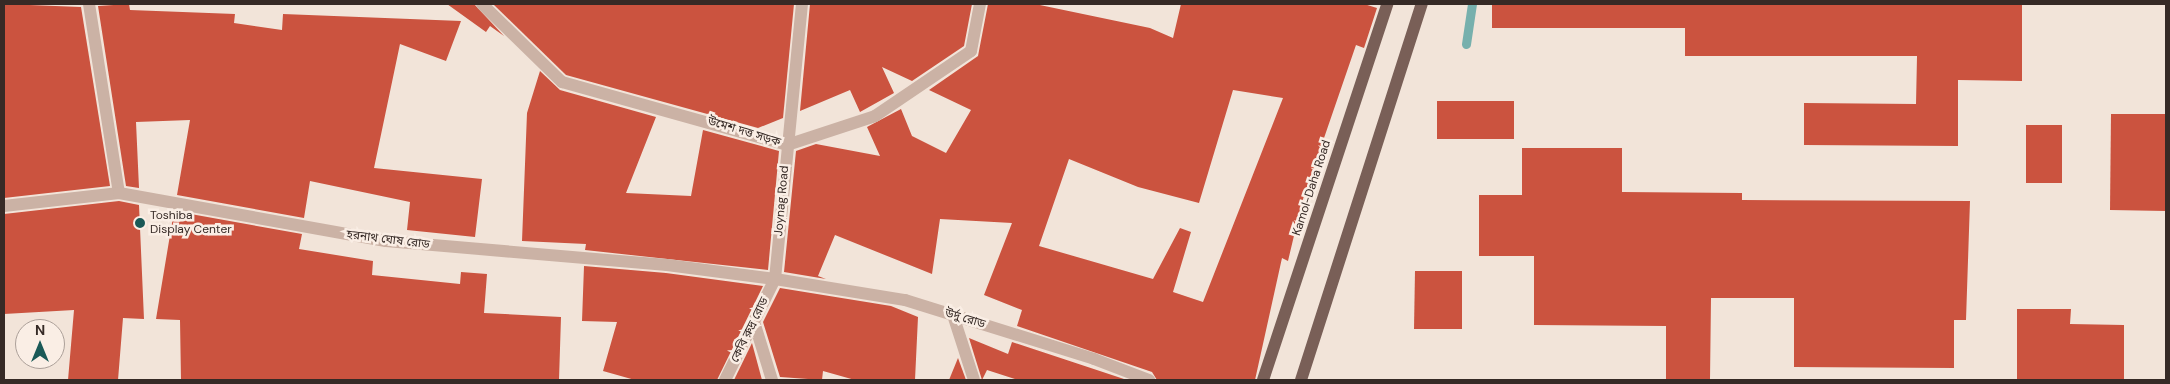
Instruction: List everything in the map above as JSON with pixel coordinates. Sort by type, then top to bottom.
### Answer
[{"type":"main road","name":"Kamol-Daha Road","points":[[1263,380],[1387,4]]},
{"type":"main road","points":[[1301,380],[1422,4]]},
{"type":"street","points":[[89,4],[119,193]]},
{"type":"street","name":"উমেশ দত্ত সড়ক","points":[[482,4],[562,82],[787,144],[875,116],[971,51],[980,4]]},
{"type":"street","name":"Joynag Road","points":[[775,280],[802,4]]},
{"type":"street","name":"হরনাথ ঘোষ রোড","points":[[4,206],[119,193],[386,241],[667,265],[775,280]]},
{"type":"street","name":"উর্দু রোড","points":[[775,280],[905,300],[1149,380]]},
{"type":"street","name":"কেবি রুদ্র রোড","points":[[725,380],[755,325],[775,280]]},
{"type":"street","points":[[953,315],[974,380]]},
{"type":"street","points":[[755,325],[772,380]]},
{"type":"building","points":[[4,4],[81,7],[110,186],[4,198]]},
{"type":"building","points":[[129,4],[130,10],[235,14],[234,23],[282,30],[283,14],[461,21],[446,61],[400,44],[374,168],[482,179],[475,237],[407,230],[410,202],[310,181],[304,218],[177,195],[190,120],[136,122],[139,188],[126,186],[98,6]]},
{"type":"building","points":[[447,4],[474,4],[504,36],[490,26],[486,32]]},
{"type":"building","points":[[493,4],[794,4],[783,118],[758,128],[566,75]]},
{"type":"building","points":[[810,4],[972,4],[964,46],[912,81],[882,67],[894,93],[860,112],[850,90],[800,111]]},
{"type":"building","points":[[988,4],[1035,4],[1150,28],[1173,38],[1181,4],[1364,4],[1377,8],[1364,48],[1356,45],[1302,202],[1288,261],[1282,258],[1255,380],[1157,380],[1152,372],[1017,326],[1022,310],[984,295],[1012,223],[940,219],[932,274],[835,235],[818,276],[826,279],[784,272],[796,151],[816,144],[880,156],[867,127],[901,109],[912,136],[946,153],[971,110],[929,90],[978,56]],"holes":[[[1233,90],[1283,98],[1203,302],[1173,292],[1191,232],[1180,228],[1153,279],[1039,246],[1069,159],[1138,187],[1199,203]]]},
{"type":"building","points":[[1492,4],[2022,4],[2022,81],[1958,80],[1958,146],[1804,145],[1804,103],[1916,104],[1917,56],[1685,56],[1685,28],[1492,28]]},
{"type":"building","points":[[540,71],[560,90],[656,117],[626,193],[691,196],[703,130],[779,151],[768,270],[585,250],[586,244],[522,241],[527,113]]},
{"type":"building","points":[[1437,101],[1514,101],[1514,139],[1437,139]]},
{"type":"building","points":[[2111,114],[2166,114],[2166,211],[2110,210]]},
{"type":"building","points":[[2026,125],[2062,125],[2062,183],[2026,183]]},
{"type":"building","points":[[1522,148],[1622,148],[1622,192],[1742,193],[1742,200],[1970,201],[1966,320],[1954,320],[1954,368],[1794,367],[1794,298],[1711,298],[1710,380],[1666,380],[1666,326],[1534,325],[1534,256],[1479,256],[1479,195],[1522,195]]},
{"type":"building","points":[[119,201],[139,205],[144,319],[123,318],[118,380],[68,380],[74,310],[4,314],[4,214]]},
{"type":"building","points":[[174,211],[302,234],[299,249],[373,261],[372,275],[460,284],[461,272],[487,274],[484,313],[561,317],[559,380],[181,380],[180,320],[156,319]]},
{"type":"building","points":[[584,266],[666,273],[763,286],[717,380],[635,380],[603,371],[617,322],[582,321]]},
{"type":"building","points":[[1415,271],[1462,271],[1462,329],[1414,329]]},
{"type":"building","points":[[780,288],[891,306],[918,317],[915,380],[855,380],[823,371],[822,380],[780,377],[763,322]]},
{"type":"building","points":[[2017,309],[2071,309],[2070,324],[2124,325],[2124,380],[2017,380]]},
{"type":"building","points":[[969,338],[1008,354],[1012,342],[1127,380],[1018,380],[987,370],[982,380]]},
{"type":"building","points":[[752,343],[762,380],[734,380]]},
{"type":"building","points":[[958,358],[966,380],[949,380]]},
{"type":"waterway","points":[[1466,44],[1472,4]]},
{"type":"place","name":"Toshiba Display Center","points":[[140,223]]}]
